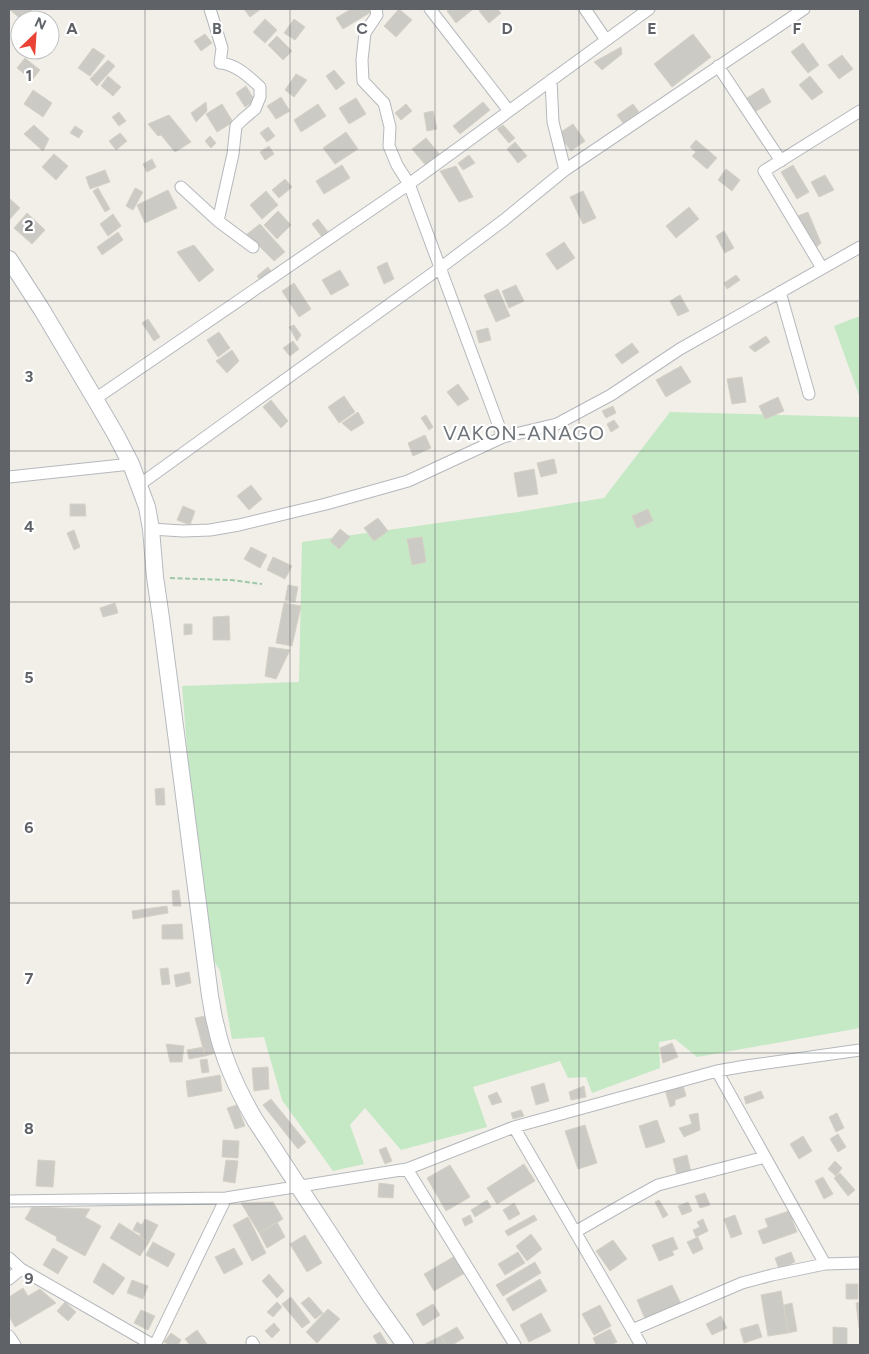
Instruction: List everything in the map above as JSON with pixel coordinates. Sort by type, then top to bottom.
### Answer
[{"type":"main road","points":[[9,259],[42,310],[116,435],[131,464],[147,507],[205,957],[216,1028],[230,1069],[242,1096],[299,1187],[366,1289],[406,1345]]},
{"type":"street","points":[[210,9],[222,48],[220,63],[228,64],[245,74],[260,87],[260,97],[255,110],[236,126],[233,154],[218,221]]},
{"type":"street","points":[[376,9],[377,15],[366,32],[362,60],[363,81],[384,104],[390,127],[389,146],[397,165],[409,184],[503,437]]},
{"type":"street","points":[[430,9],[509,111]]},
{"type":"street","points":[[585,9],[606,40]]},
{"type":"street","points":[[95,398],[409,184],[649,9]]},
{"type":"street","points":[[139,485],[440,268],[504,220],[565,170],[804,9]]},
{"type":"street","points":[[718,66],[781,161]]},
{"type":"street","points":[[551,80],[553,122],[565,170]]},
{"type":"street","points":[[822,268],[764,171],[860,111]]},
{"type":"street","points":[[181,187],[218,221],[253,247]]},
{"type":"street","points":[[151,529],[210,530],[326,504],[408,481],[503,437],[557,424],[611,396],[680,349],[860,247]]},
{"type":"street","points":[[780,292],[809,394]]},
{"type":"street","points":[[9,477],[131,464]]},
{"type":"street","points":[[9,1201],[226,1198],[406,1169],[514,1127],[717,1071],[860,1050]]},
{"type":"street","points":[[717,1071],[825,1264]]},
{"type":"street","points":[[514,1127],[641,1345]]},
{"type":"street","points":[[575,1232],[658,1185],[765,1157]]},
{"type":"street","points":[[406,1169],[515,1345]]},
{"type":"street","points":[[9,1258],[21,1270],[154,1345],[226,1198]]},
{"type":"street","points":[[632,1330],[742,1283],[825,1264],[860,1264]]},
{"type":"street","points":[[9,1279],[21,1270]]},
{"type":"street","points":[[9,1336],[15,1345]]},
{"type":"path","points":[[155,578],[231,580],[262,584]]},
{"type":"green space","points":[[860,316],[860,398],[834,326]]},
{"type":"green space","points":[[670,412],[860,417],[860,1028],[697,1057],[675,1039],[659,1042],[660,1068],[592,1093],[586,1077],[568,1078],[560,1061],[473,1087],[487,1127],[401,1150],[365,1108],[350,1125],[364,1164],[333,1171],[282,1100],[264,1037],[232,1039],[220,971],[211,956],[194,832],[182,686],[299,682],[302,542],[604,498]]},
{"type":"building","points":[[9,9],[33,9],[32,10]]},
{"type":"building","points":[[244,9],[261,9],[250,17]]},
{"type":"building","points":[[351,9],[369,9],[371,12],[343,29],[336,18]]},
{"type":"building","points":[[399,9],[412,20],[396,37],[384,26]]},
{"type":"building","points":[[450,9],[472,10],[456,23],[447,11]]},
{"type":"building","points":[[482,9],[497,9],[501,13],[489,23],[479,11]]},
{"type":"building","points":[[265,19],[277,30],[265,43],[253,32]]},
{"type":"building","points":[[294,19],[305,27],[295,40],[284,33]]},
{"type":"building","points":[[205,34],[212,43],[201,51],[194,41]]},
{"type":"building","points":[[693,34],[711,57],[672,87],[654,64]]},
{"type":"building","points":[[277,36],[292,51],[283,60],[268,45]]},
{"type":"building","points":[[803,43],[819,65],[808,73],[791,52]]},
{"type":"building","points":[[621,47],[622,54],[602,70],[594,62]]},
{"type":"building","points":[[93,48],[105,56],[90,76],[78,68]]},
{"type":"building","points":[[842,55],[853,69],[839,79],[828,65]]},
{"type":"building","points":[[23,60],[28,60],[40,70],[32,80],[17,68]]},
{"type":"building","points":[[108,60],[115,66],[97,86],[90,79]]},
{"type":"building","points":[[334,70],[345,83],[336,90],[326,76]]},
{"type":"building","points":[[296,74],[307,80],[294,97],[285,90]]},
{"type":"building","points":[[108,76],[121,87],[113,96],[101,86]]},
{"type":"building","points":[[810,76],[823,92],[812,100],[799,85]]},
{"type":"building","points":[[246,86],[255,101],[245,107],[236,93]]},
{"type":"building","points":[[763,88],[771,102],[755,112],[747,98]]},
{"type":"building","points":[[33,90],[52,103],[43,117],[24,104]]},
{"type":"building","points":[[281,97],[290,111],[276,119],[267,106]]},
{"type":"building","points":[[356,98],[366,114],[349,124],[339,108]]},
{"type":"building","points":[[206,102],[207,111],[196,122],[191,113]]},
{"type":"building","points":[[483,102],[490,110],[460,134],[453,126]]},
{"type":"building","points":[[222,104],[233,122],[217,132],[206,114]]},
{"type":"building","points":[[318,104],[326,116],[301,132],[294,120]]},
{"type":"building","points":[[406,104],[412,111],[401,120],[395,113]]},
{"type":"building","points":[[633,104],[639,112],[623,123],[617,115]]},
{"type":"building","points":[[433,111],[437,129],[427,131],[424,113]]},
{"type":"building","points":[[119,112],[126,121],[119,126],[112,117]]},
{"type":"building","points":[[169,115],[191,142],[175,152],[161,135],[158,136],[148,124]]},
{"type":"building","points":[[573,124],[585,141],[571,151],[558,134]]},
{"type":"building","points":[[34,125],[49,139],[43,151],[24,134]]},
{"type":"building","points":[[503,125],[515,138],[509,143],[497,129]]},
{"type":"building","points":[[75,126],[83,131],[79,138],[70,133]]},
{"type":"building","points":[[268,127],[275,136],[267,142],[260,133]]},
{"type":"building","points":[[346,132],[358,149],[335,164],[323,148]]},
{"type":"building","points":[[120,133],[127,141],[116,150],[109,141]]},
{"type":"building","points":[[210,136],[216,143],[211,148],[205,141]]},
{"type":"building","points":[[426,138],[441,156],[427,167],[412,149]]},
{"type":"building","points":[[696,140],[717,158],[707,169],[692,156],[696,152],[690,147]]},
{"type":"building","points":[[515,142],[527,156],[518,163],[507,149]]},
{"type":"building","points":[[269,146],[274,154],[265,160],[260,152]]},
{"type":"building","points":[[54,154],[68,166],[56,180],[42,167]]},
{"type":"building","points":[[469,155],[475,163],[463,170],[458,163]]},
{"type":"building","points":[[152,159],[156,167],[147,172],[143,164]]},
{"type":"building","points":[[342,165],[350,178],[324,194],[316,181]]},
{"type":"building","points":[[793,165],[809,192],[797,199],[781,172]]},
{"type":"building","points":[[456,166],[473,197],[459,202],[440,171]]},
{"type":"building","points":[[726,169],[740,180],[732,191],[718,180]]},
{"type":"building","points":[[105,170],[110,182],[90,189],[86,177]]},
{"type":"building","points":[[825,175],[834,190],[819,197],[811,182]]},
{"type":"building","points":[[285,179],[292,187],[279,198],[272,190]]},
{"type":"building","points":[[98,188],[110,209],[105,212],[93,191]]},
{"type":"building","points":[[135,188],[143,192],[133,210],[126,206]]},
{"type":"building","points":[[168,190],[177,208],[145,223],[137,205]]},
{"type":"building","points":[[266,191],[278,205],[262,219],[250,205]]},
{"type":"building","points":[[583,191],[596,218],[583,224],[570,197]]},
{"type":"building","points":[[9,198],[20,208],[9,220]]},
{"type":"building","points":[[689,207],[699,219],[676,238],[666,226]]},
{"type":"building","points":[[278,211],[291,225],[277,239],[264,225]]},
{"type":"building","points":[[808,212],[821,243],[813,250],[795,217]]},
{"type":"building","points":[[27,213],[45,230],[32,244],[14,228]]},
{"type":"building","points":[[113,214],[121,226],[108,236],[100,224]]},
{"type":"building","points":[[318,219],[328,232],[322,237],[312,224]]},
{"type":"building","points":[[260,224],[285,252],[274,261],[247,234]]},
{"type":"building","points":[[724,231],[734,248],[725,253],[716,236]]},
{"type":"building","points":[[118,232],[123,240],[102,255],[97,247]]},
{"type":"building","points":[[564,242],[575,258],[557,270],[546,254]]},
{"type":"building","points":[[194,245],[214,270],[199,282],[177,252]]},
{"type":"building","points":[[387,262],[394,279],[384,284],[377,267]]},
{"type":"building","points":[[268,267],[273,274],[262,283],[257,276]]},
{"type":"building","points":[[340,270],[349,285],[331,295],[322,280]]},
{"type":"building","points":[[736,275],[740,280],[727,289],[724,283]]},
{"type":"building","points":[[294,283],[311,309],[299,317],[282,291]]},
{"type":"building","points":[[516,285],[524,301],[509,308],[502,291]]},
{"type":"building","points":[[498,289],[510,316],[496,322],[484,295]]},
{"type":"building","points":[[680,295],[689,311],[678,316],[670,301]]},
{"type":"building","points":[[148,319],[160,337],[154,341],[142,323]]},
{"type":"building","points":[[294,325],[301,335],[297,341],[289,327]]},
{"type":"building","points":[[488,328],[491,340],[479,343],[476,331]]},
{"type":"building","points":[[219,332],[230,348],[218,357],[207,340]]},
{"type":"building","points":[[766,336],[770,342],[755,352],[749,347]]},
{"type":"building","points":[[293,341],[299,349],[290,356],[283,348]]},
{"type":"building","points":[[632,343],[639,352],[622,364],[615,355]]},
{"type":"building","points":[[232,350],[239,361],[227,373],[216,361]]},
{"type":"building","points":[[681,366],[691,382],[666,397],[656,380]]},
{"type":"building","points":[[742,377],[746,402],[732,404],[727,379]]},
{"type":"building","points":[[458,384],[469,399],[458,406],[447,392]]},
{"type":"building","points":[[344,396],[355,412],[339,423],[328,407]]},
{"type":"building","points":[[778,397],[784,411],[765,419],[759,406]]},
{"type":"building","points":[[271,400],[288,421],[281,428],[263,407]]},
{"type":"building","points":[[613,406],[616,413],[606,418],[602,411]]},
{"type":"building","points":[[358,412],[364,423],[351,431],[342,423]]},
{"type":"building","points":[[426,415],[433,427],[429,430],[421,418]]},
{"type":"building","points":[[614,420],[619,427],[611,432],[607,424]]},
{"type":"building","points":[[425,435],[431,448],[413,456],[408,443]]},
{"type":"building","points":[[554,459],[557,473],[541,477],[537,463]]},
{"type":"building","points":[[534,469],[538,494],[518,497],[514,473]]},
{"type":"building","points":[[251,485],[262,499],[249,510],[237,496]]},
{"type":"building","points":[[70,504],[85,504],[86,516],[70,516]]},
{"type":"building","points":[[183,506],[195,511],[190,525],[177,520]]},
{"type":"building","points":[[648,509],[653,521],[637,528],[632,516]]},
{"type":"building","points":[[378,518],[388,531],[374,541],[364,528]]},
{"type":"building","points":[[340,529],[350,537],[339,549],[330,541]]},
{"type":"building","points":[[74,530],[80,547],[74,550],[67,533]]},
{"type":"building","points":[[422,537],[426,562],[412,565],[407,539]]},
{"type":"building","points":[[251,547],[267,555],[260,568],[244,559]]},
{"type":"building","points":[[273,557],[292,566],[285,579],[267,570]]},
{"type":"building","points":[[288,585],[298,587],[295,602],[285,600]]},
{"type":"building","points":[[115,603],[118,613],[103,617],[100,608]]},
{"type":"building","points":[[284,603],[301,606],[292,646],[276,643]]},
{"type":"building","points":[[229,616],[230,640],[213,640],[213,617]]},
{"type":"building","points":[[184,624],[192,624],[192,634],[184,635]]},
{"type":"building","points":[[269,647],[290,650],[276,679],[265,676]]},
{"type":"building","points":[[164,788],[165,805],[156,805],[155,789]]},
{"type":"building","points":[[179,890],[181,906],[173,906],[172,891]]},
{"type":"building","points":[[167,906],[168,913],[133,919],[132,911]]},
{"type":"building","points":[[182,924],[183,939],[162,939],[162,925]]},
{"type":"building","points":[[168,968],[170,984],[162,985],[160,969]]},
{"type":"building","points":[[189,972],[191,983],[176,987],[174,975]]},
{"type":"building","points":[[205,1016],[215,1053],[205,1056],[195,1018]]},
{"type":"building","points":[[672,1043],[678,1057],[663,1063],[660,1048]]},
{"type":"building","points":[[166,1044],[184,1046],[182,1062],[170,1062]]},
{"type":"building","points":[[204,1047],[205,1056],[189,1059],[187,1050]]},
{"type":"building","points":[[207,1059],[209,1072],[202,1073],[200,1060]]},
{"type":"building","points":[[268,1067],[269,1089],[254,1091],[252,1068]]},
{"type":"building","points":[[220,1075],[222,1091],[188,1097],[186,1081]]},
{"type":"building","points":[[544,1083],[549,1101],[536,1105],[531,1087]]},
{"type":"building","points":[[683,1085],[686,1096],[675,1100],[675,1105],[670,1107],[665,1090]]},
{"type":"building","points":[[584,1086],[586,1097],[571,1100],[569,1092]]},
{"type":"building","points":[[761,1091],[764,1098],[746,1104],[744,1097]]},
{"type":"building","points":[[497,1092],[502,1102],[492,1105],[488,1096]]},
{"type":"building","points":[[271,1099],[306,1142],[298,1149],[263,1105]]},
{"type":"building","points":[[237,1105],[245,1126],[235,1129],[227,1108]]},
{"type":"building","points":[[521,1110],[524,1116],[513,1119],[511,1113]]},
{"type":"building","points":[[698,1113],[700,1130],[684,1137],[679,1128],[692,1124],[689,1115]]},
{"type":"building","points":[[837,1113],[844,1128],[836,1132],[829,1117]]},
{"type":"building","points":[[657,1120],[665,1142],[646,1148],[639,1126]]},
{"type":"building","points":[[585,1125],[597,1163],[578,1169],[565,1131]]},
{"type":"building","points":[[838,1134],[846,1147],[838,1152],[830,1139]]},
{"type":"building","points":[[803,1136],[812,1151],[799,1159],[790,1144]]},
{"type":"building","points":[[223,1140],[239,1141],[238,1158],[222,1157]]},
{"type":"building","points":[[386,1147],[392,1161],[385,1164],[379,1150]]},
{"type":"building","points":[[687,1155],[691,1172],[677,1175],[673,1159]]},
{"type":"building","points":[[38,1160],[55,1161],[53,1187],[36,1186]]},
{"type":"building","points":[[226,1160],[238,1161],[235,1183],[223,1181]]},
{"type":"building","points":[[835,1161],[842,1168],[836,1176],[828,1169]]},
{"type":"building","points":[[524,1164],[535,1181],[497,1204],[487,1188]]},
{"type":"building","points":[[450,1165],[470,1197],[446,1211],[427,1178]]},
{"type":"building","points":[[840,1173],[855,1190],[848,1196],[834,1178]]},
{"type":"building","points":[[823,1177],[833,1194],[824,1199],[815,1181]]},
{"type":"building","points":[[379,1183],[394,1185],[393,1198],[378,1197]]},
{"type":"building","points":[[705,1193],[710,1205],[700,1208],[695,1196]]},
{"type":"building","points":[[487,1200],[491,1207],[475,1217],[471,1210]]},
{"type":"building","points":[[659,1200],[668,1215],[663,1218],[655,1202]]},
{"type":"building","points":[[273,1202],[283,1219],[259,1233],[241,1203]]},
{"type":"building","points":[[688,1202],[692,1211],[682,1215],[678,1206]]},
{"type":"building","points":[[514,1203],[520,1214],[509,1220],[503,1210]]},
{"type":"building","points":[[32,1207],[90,1209],[85,1217],[101,1226],[85,1256],[56,1240],[57,1237],[25,1219]]},
{"type":"building","points":[[789,1211],[797,1232],[763,1244],[758,1231],[768,1227],[765,1219]]},
{"type":"building","points":[[470,1215],[473,1222],[465,1226],[462,1219]]},
{"type":"building","points":[[534,1215],[537,1220],[508,1236],[505,1231]]},
{"type":"building","points":[[735,1215],[742,1234],[731,1238],[724,1219]]},
{"type":"building","points":[[248,1217],[266,1253],[252,1261],[233,1225]]},
{"type":"building","points":[[145,1219],[158,1225],[149,1242],[139,1237],[141,1234],[133,1230],[137,1222],[142,1225]]},
{"type":"building","points":[[703,1219],[708,1231],[696,1237],[693,1230],[700,1227],[697,1222]]},
{"type":"building","points":[[277,1222],[285,1237],[267,1248],[259,1233]]},
{"type":"building","points":[[119,1223],[149,1242],[140,1256],[110,1238]]},
{"type":"building","points":[[531,1234],[542,1249],[527,1261],[516,1246]]},
{"type":"building","points":[[305,1235],[322,1263],[307,1272],[290,1244]]},
{"type":"building","points":[[673,1237],[678,1249],[672,1251],[674,1255],[659,1261],[652,1245]]},
{"type":"building","points":[[698,1237],[703,1249],[693,1254],[687,1242]]},
{"type":"building","points":[[613,1240],[627,1259],[610,1271],[596,1251]]},
{"type":"building","points":[[153,1242],[175,1254],[168,1267],[146,1255]]},
{"type":"building","points":[[53,1248],[68,1257],[58,1274],[43,1265]]},
{"type":"building","points":[[234,1248],[243,1264],[224,1274],[215,1257]]},
{"type":"building","points":[[518,1252],[525,1263],[505,1275],[498,1264]]},
{"type":"building","points":[[791,1252],[795,1262],[779,1269],[775,1258]]},
{"type":"building","points":[[455,1256],[465,1273],[434,1291],[424,1274]]},
{"type":"building","points":[[535,1262],[541,1273],[503,1296],[496,1285]]},
{"type":"building","points":[[103,1263],[125,1278],[113,1295],[93,1282]]},
{"type":"building","points":[[269,1274],[284,1291],[277,1298],[262,1281]]},
{"type":"building","points":[[540,1279],[547,1291],[513,1311],[506,1299]]},
{"type":"building","points":[[132,1280],[148,1286],[143,1299],[127,1293]]},
{"type":"building","points":[[846,1284],[858,1284],[858,1299],[846,1299]]},
{"type":"building","points":[[672,1285],[682,1306],[646,1321],[637,1300]]},
{"type":"building","points":[[23,1288],[28,1296],[40,1289],[56,1303],[15,1327],[9,1316],[9,1306],[11,1304],[9,1297]]},
{"type":"building","points":[[781,1291],[788,1333],[768,1336],[761,1295]]},
{"type":"building","points":[[291,1297],[310,1322],[302,1328],[282,1304]]},
{"type":"building","points":[[309,1297],[323,1313],[315,1319],[301,1303]]},
{"type":"building","points":[[65,1302],[76,1312],[68,1321],[57,1311]]},
{"type":"building","points":[[277,1302],[282,1307],[273,1317],[267,1312]]},
{"type":"building","points":[[860,1302],[860,1328],[859,1328],[856,1303]]},
{"type":"building","points":[[792,1303],[797,1331],[788,1333],[784,1305]]},
{"type":"building","points":[[433,1304],[440,1315],[423,1326],[416,1314]]},
{"type":"building","points":[[600,1305],[611,1326],[594,1335],[582,1314]]},
{"type":"building","points":[[328,1309],[340,1319],[317,1343],[306,1332]]},
{"type":"building","points":[[141,1310],[155,1316],[148,1330],[134,1323]]},
{"type":"building","points":[[541,1313],[551,1331],[529,1342],[520,1325]]},
{"type":"building","points":[[721,1316],[727,1328],[712,1335],[706,1324]]},
{"type":"building","points":[[274,1323],[280,1330],[272,1338],[265,1331]]},
{"type":"building","points":[[758,1324],[762,1337],[744,1343],[740,1329]]},
{"type":"building","points":[[457,1327],[464,1338],[452,1345],[446,1345],[441,1336]]},
{"type":"building","points":[[833,1327],[847,1328],[847,1345],[833,1345]]},
{"type":"building","points":[[610,1329],[617,1342],[610,1345],[596,1345],[593,1338]]},
{"type":"building","points":[[197,1330],[206,1345],[190,1345],[185,1339]]},
{"type":"building","points":[[380,1332],[388,1345],[378,1345],[373,1336]]},
{"type":"building","points":[[171,1333],[181,1340],[178,1345],[169,1345],[164,1342]]},
{"type":"building","points":[[441,1336],[446,1345],[425,1345],[425,1344]]},
{"type":"district","name":"VAKON-ANAGO","points":[[524,433]]}]
